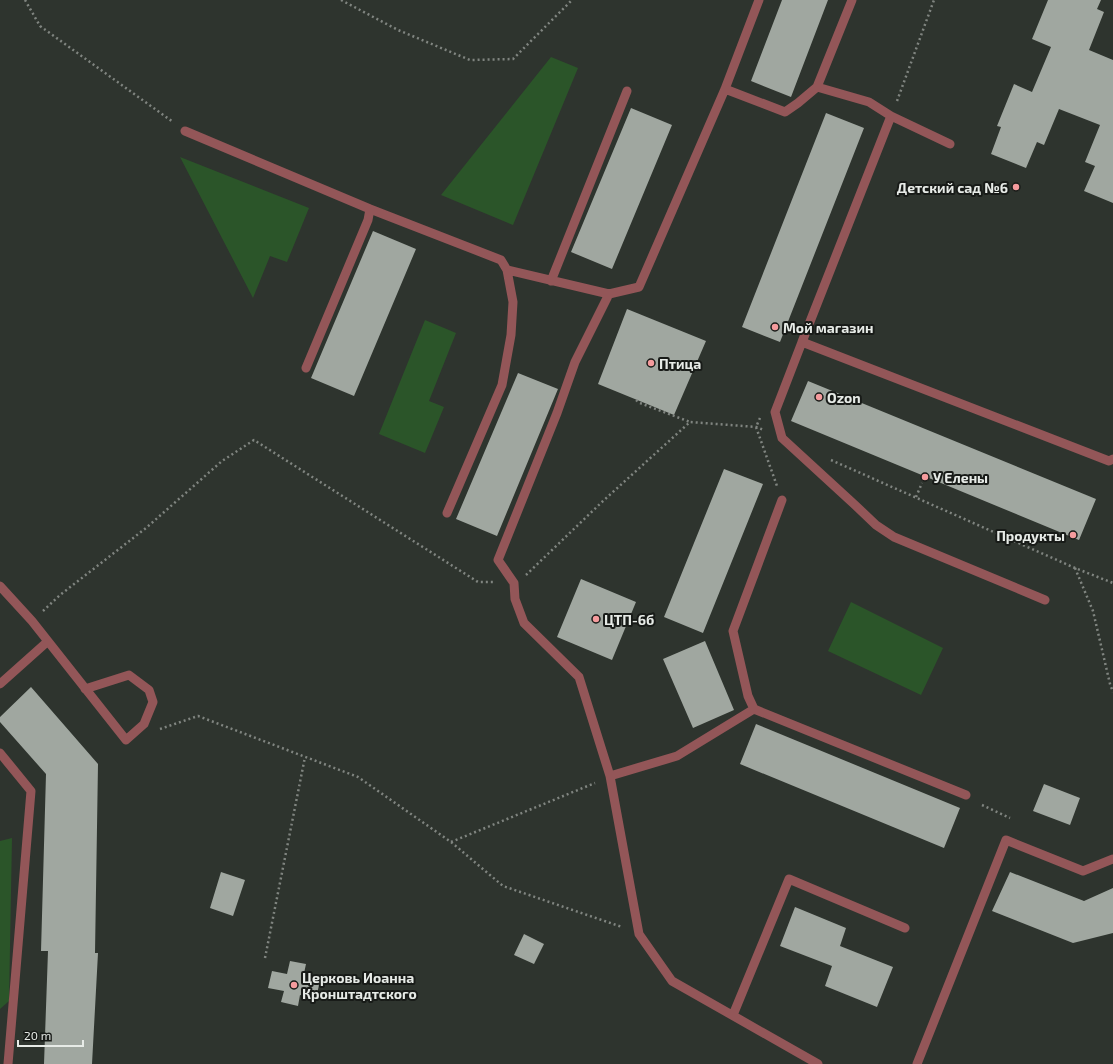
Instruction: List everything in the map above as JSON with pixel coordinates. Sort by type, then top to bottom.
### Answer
[{"type":"lane","points":[[507,270],[609,294],[639,287],[725,89],[759,0]]},
{"type":"lane","points":[[725,89],[785,112],[798,104],[816,87],[852,0]]},
{"type":"lane","points":[[816,87],[869,102],[891,116],[950,144]]},
{"type":"lane","points":[[551,281],[627,91]]},
{"type":"lane","points":[[891,116],[775,412],[782,438],[876,525],[894,537],[1045,600]]},
{"type":"lane","points":[[185,131],[370,208],[501,260],[507,270],[513,302],[511,335],[502,385],[447,513]]},
{"type":"lane","points":[[306,368],[368,220],[370,208]]},
{"type":"lane","points":[[609,294],[575,362],[557,413],[498,560],[514,583],[515,599],[524,623],[579,677],[610,776],[639,934],[672,981],[818,1064]]},
{"type":"lane","points":[[802,342],[1109,461],[1113,459]]},
{"type":"lane","points":[[782,500],[733,631],[748,696],[754,709],[966,795]]},
{"type":"lane","points":[[0,586],[32,621],[85,689],[126,740],[144,724],[154,702],[149,690],[129,674],[85,689]]},
{"type":"lane","points":[[0,684],[48,642]]},
{"type":"lane","points":[[610,776],[677,756],[754,709]]},
{"type":"lane","points":[[0,753],[31,792],[8,1064]]},
{"type":"lane","points":[[917,1064],[1006,840],[1083,871],[1113,859]]},
{"type":"lane","points":[[733,1016],[789,880],[905,928]]},
{"type":"path","points":[[25,0],[40,26],[185,131]]},
{"type":"path","points":[[341,0],[398,30],[470,60],[513,59],[572,0]]},
{"type":"path","points":[[891,116],[934,0]]},
{"type":"path","points":[[636,400],[640,403],[690,422],[756,427],[782,438]]},
{"type":"path","points":[[32,621],[60,595],[146,528],[222,461],[254,440],[478,582],[518,583],[603,501],[690,422]]},
{"type":"path","points":[[824,457],[1074,568],[1113,583]]},
{"type":"path","points":[[916,497],[922,483]]},
{"type":"path","points":[[1074,568],[1093,611],[1113,692]]},
{"type":"path","points":[[154,730],[198,716],[358,777],[451,842],[503,886],[639,934]]},
{"type":"path","points":[[265,958],[305,757]]},
{"type":"path","points":[[451,842],[610,776]]},
{"type":"path","points":[[982,805],[1010,818]]},
{"type":"green space","points":[[551,57],[578,68],[513,225],[441,195]]},
{"type":"green space","points":[[180,157],[309,208],[287,262],[270,256],[253,298]]},
{"type":"green space","points":[[425,320],[456,333],[429,401],[444,407],[425,453],[379,434]]},
{"type":"green space","points":[[851,602],[943,648],[921,695],[828,651]]},
{"type":"green space","points":[[12,838],[9,1001],[0,1009],[0,841]]},
{"type":"building","points":[[782,0],[828,0],[791,97],[751,81]]},
{"type":"building","points":[[1048,0],[1101,0],[1097,9],[1104,12],[1089,50],[1113,60],[1113,203],[1084,191],[1095,166],[1085,162],[1100,125],[1059,109],[1044,145],[1037,142],[1026,168],[991,154],[1001,127],[997,126],[1014,84],[1032,92],[1051,47],[1032,39]]},
{"type":"building","points":[[631,108],[672,125],[612,269],[571,252]]},
{"type":"building","points":[[826,113],[864,128],[780,342],[742,327]]},
{"type":"building","points":[[373,231],[416,249],[354,396],[311,378]]},
{"type":"building","name":"Птица","points":[[627,309],[706,341],[674,415],[598,384]]},
{"type":"building","points":[[518,373],[558,389],[497,536],[456,519]]},
{"type":"building","points":[[808,381],[1096,499],[1079,540],[791,421]]},
{"type":"building","points":[[724,469],[763,484],[703,633],[664,617]]},
{"type":"building","name":"ЦТП-6б","points":[[581,579],[636,602],[612,660],[557,637]]},
{"type":"building","points":[[705,641],[734,710],[693,728],[663,659]]},
{"type":"building","points":[[31,687],[98,764],[95,953],[98,953],[92,1064],[44,1064],[48,951],[41,951],[46,774],[0,722],[0,717]]},
{"type":"building","points":[[756,724],[960,808],[944,848],[740,764]]},
{"type":"building","points":[[1044,784],[1080,798],[1070,825],[1033,811]]},
{"type":"building","points":[[221,872],[245,880],[233,916],[210,908]]},
{"type":"building","points":[[1010,872],[1084,901],[1113,888],[1113,933],[1073,943],[992,911]]},
{"type":"building","points":[[795,907],[846,928],[840,946],[893,967],[877,1007],[825,986],[832,966],[780,946]]},
{"type":"building","points":[[524,934],[544,944],[534,964],[514,955]]},
{"type":"building","name":"Церковь Иоанна Кронштадтского","points":[[290,961],[306,964],[303,978],[320,981],[316,998],[300,995],[298,1006],[281,1002],[284,991],[268,988],[272,971],[287,974]]},
{"type":"place","name":"Детский сад №6","points":[[1016,187]]},
{"type":"place","name":"Мой магазин","points":[[775,327]]},
{"type":"place","name":"Птица","points":[[651,363]]},
{"type":"place","name":"Ozon","points":[[819,397]]},
{"type":"place","name":"У Елены","points":[[925,477]]},
{"type":"place","name":"Продукты","points":[[1073,535]]},
{"type":"place","name":"ЦТП-6б","points":[[596,619]]},
{"type":"place","name":"Церковь Иоанна Кронштадтского","points":[[294,985]]}]
